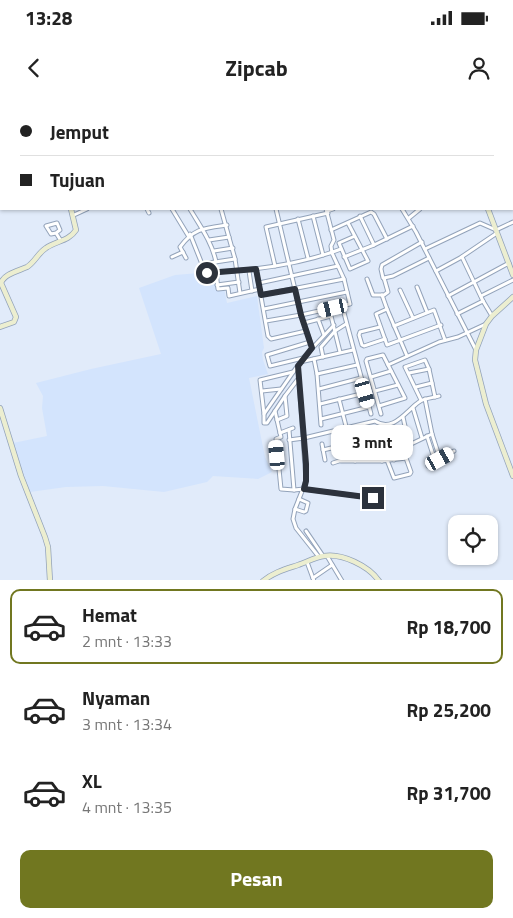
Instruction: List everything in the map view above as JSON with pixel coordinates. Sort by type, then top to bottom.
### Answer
[{"type":"main road","points":[[0,327],[14,322],[16,317],[1,280],[29,266],[47,247],[73,235],[76,230],[72,210]]},
{"type":"main road","points":[[488,210],[513,275]]},
{"type":"main road","points":[[513,297],[486,324],[476,350],[475,360],[486,404],[513,474]]},
{"type":"main road","points":[[0,408],[21,476],[45,537],[50,580]]},
{"type":"main road","points":[[263,580],[278,571],[323,556],[359,564],[372,571],[379,580]]},
{"type":"street","points":[[74,215],[85,210]]},
{"type":"street","points":[[147,210],[149,214]]},
{"type":"street","points":[[173,210],[190,236],[203,268],[207,273],[275,266],[332,253],[341,249]]},
{"type":"street","points":[[191,210],[209,240],[216,262]]},
{"type":"street","points":[[222,210],[236,259],[240,293]]},
{"type":"street","points":[[276,210],[301,315],[312,348]]},
{"type":"street","points":[[403,210],[422,242],[456,314],[476,350]]},
{"type":"street","points":[[409,218],[419,210]]},
{"type":"street","points":[[266,321],[350,304],[344,279],[332,253],[331,246],[334,240],[327,211],[265,228],[275,266]]},
{"type":"street","points":[[332,230],[370,212],[373,213],[387,239]]},
{"type":"street","points":[[313,216],[323,255]]},
{"type":"street","points":[[360,216],[374,245]]},
{"type":"street","points":[[298,219],[308,258]]},
{"type":"street","points":[[436,271],[462,257],[513,222]]},
{"type":"street","points":[[348,223],[355,236],[368,262],[349,268],[339,243],[355,236]]},
{"type":"street","points":[[425,249],[480,223],[496,232]]},
{"type":"street","points":[[186,258],[180,247],[190,236],[202,228],[227,224]]},
{"type":"street","points":[[344,257],[413,226]]},
{"type":"street","points":[[56,232],[61,242]]},
{"type":"street","points":[[209,240],[230,237]]},
{"type":"street","points":[[367,279],[373,295],[382,295],[388,292],[383,279],[382,265],[422,242]]},
{"type":"street","points":[[214,252],[232,248]]},
{"type":"street","points":[[172,257],[183,252]]},
{"type":"street","points":[[462,257],[492,316]]},
{"type":"street","points":[[383,279],[429,258]]},
{"type":"street","points":[[202,264],[236,259]]},
{"type":"street","points":[[448,296],[508,263]]},
{"type":"street","points":[[259,283],[338,266]]},
{"type":"street","points":[[256,269],[267,333],[271,339],[306,331]]},
{"type":"street","points":[[249,270],[252,291]]},
{"type":"street","points":[[216,272],[219,290],[228,288],[229,296],[260,289]]},
{"type":"street","points":[[261,295],[344,279]]},
{"type":"street","points":[[481,296],[513,280]]},
{"type":"street","points":[[217,285],[239,282]]},
{"type":"street","points":[[417,287],[427,312]]},
{"type":"street","points":[[400,290],[413,318]]},
{"type":"street","points":[[264,309],[347,292]]},
{"type":"street","points":[[382,295],[407,356]]},
{"type":"street","points":[[456,314],[483,301]]},
{"type":"street","points":[[387,309],[376,314],[384,339],[388,345],[441,325]]},
{"type":"street","points":[[394,326],[435,310],[445,340]]},
{"type":"street","points":[[344,313],[371,414]]},
{"type":"street","points":[[304,323],[331,316],[340,352]]},
{"type":"street","points":[[318,320],[324,335]]},
{"type":"street","points":[[323,357],[321,348],[335,331],[346,324]]},
{"type":"street","points":[[388,365],[486,324]]},
{"type":"street","points":[[264,414],[303,358],[334,325]]},
{"type":"street","points":[[380,327],[360,332],[359,335],[364,346],[384,339]]},
{"type":"street","points":[[303,358],[270,366],[266,355],[310,342]]},
{"type":"street","points":[[299,364],[353,350]]},
{"type":"street","points":[[379,406],[405,398],[383,355],[367,359],[366,361],[381,414]]},
{"type":"street","points":[[314,359],[322,425]]},
{"type":"street","points":[[289,440],[375,421],[388,426],[404,417],[423,400],[437,396],[426,360],[406,366],[423,400],[440,459]]},
{"type":"street","points":[[299,364],[306,481],[293,515],[294,524],[332,566],[342,580]]},
{"type":"street","points":[[317,374],[357,364]]},
{"type":"street","points":[[409,373],[429,369]]},
{"type":"street","points":[[371,377],[391,371]]},
{"type":"street","points":[[293,372],[260,380],[264,414],[263,422],[266,424],[299,379]]},
{"type":"street","points":[[319,389],[361,378]]},
{"type":"street","points":[[416,387],[432,383]]},
{"type":"street","points":[[375,391],[398,385]]},
{"type":"street","points":[[262,391],[282,389]]},
{"type":"street","points":[[320,404],[365,393]]},
{"type":"street","points":[[277,420],[288,414],[285,396]]},
{"type":"street","points":[[340,399],[355,459]]},
{"type":"street","points":[[321,419],[369,407]]},
{"type":"street","points":[[413,408],[422,438]]},
{"type":"street","points":[[275,410],[281,437],[276,439],[280,486],[284,490],[304,489],[373,498]]},
{"type":"street","points":[[404,417],[409,445]]},
{"type":"street","points":[[388,426],[394,460]]},
{"type":"street","points":[[280,433],[291,429],[289,440],[294,490]]},
{"type":"street","points":[[376,431],[382,461]]},
{"type":"street","points":[[392,450],[409,445],[432,434]]},
{"type":"street","points":[[427,436],[435,461]]},
{"type":"street","points":[[323,450],[377,437]]},
{"type":"street","points":[[322,444],[325,460]]},
{"type":"street","points":[[428,466],[454,450]]},
{"type":"street","points":[[333,463],[380,452]]},
{"type":"street","points":[[355,459],[382,461],[387,460],[394,460],[406,458],[411,473],[394,478],[387,460]]},
{"type":"street","points":[[295,509],[306,511],[308,503],[299,499]]},
{"type":"street","points":[[306,531],[323,556]]},
{"type":"street","points":[[307,562],[313,579],[332,566]]},
{"type":"shaded area","points":[[212,272],[216,289],[224,288],[227,303],[257,296],[264,348],[262,352],[263,360],[268,374],[249,378],[265,457],[272,472],[258,479],[213,476],[207,482],[164,492],[103,486],[66,487],[30,492],[13,443],[47,436],[42,408],[43,396],[36,383],[161,354],[139,288],[175,275]]},
{"type":"route","points":[[207,273],[256,269],[261,295],[295,289],[312,348],[298,366],[306,464],[304,489],[373,498]]}]
